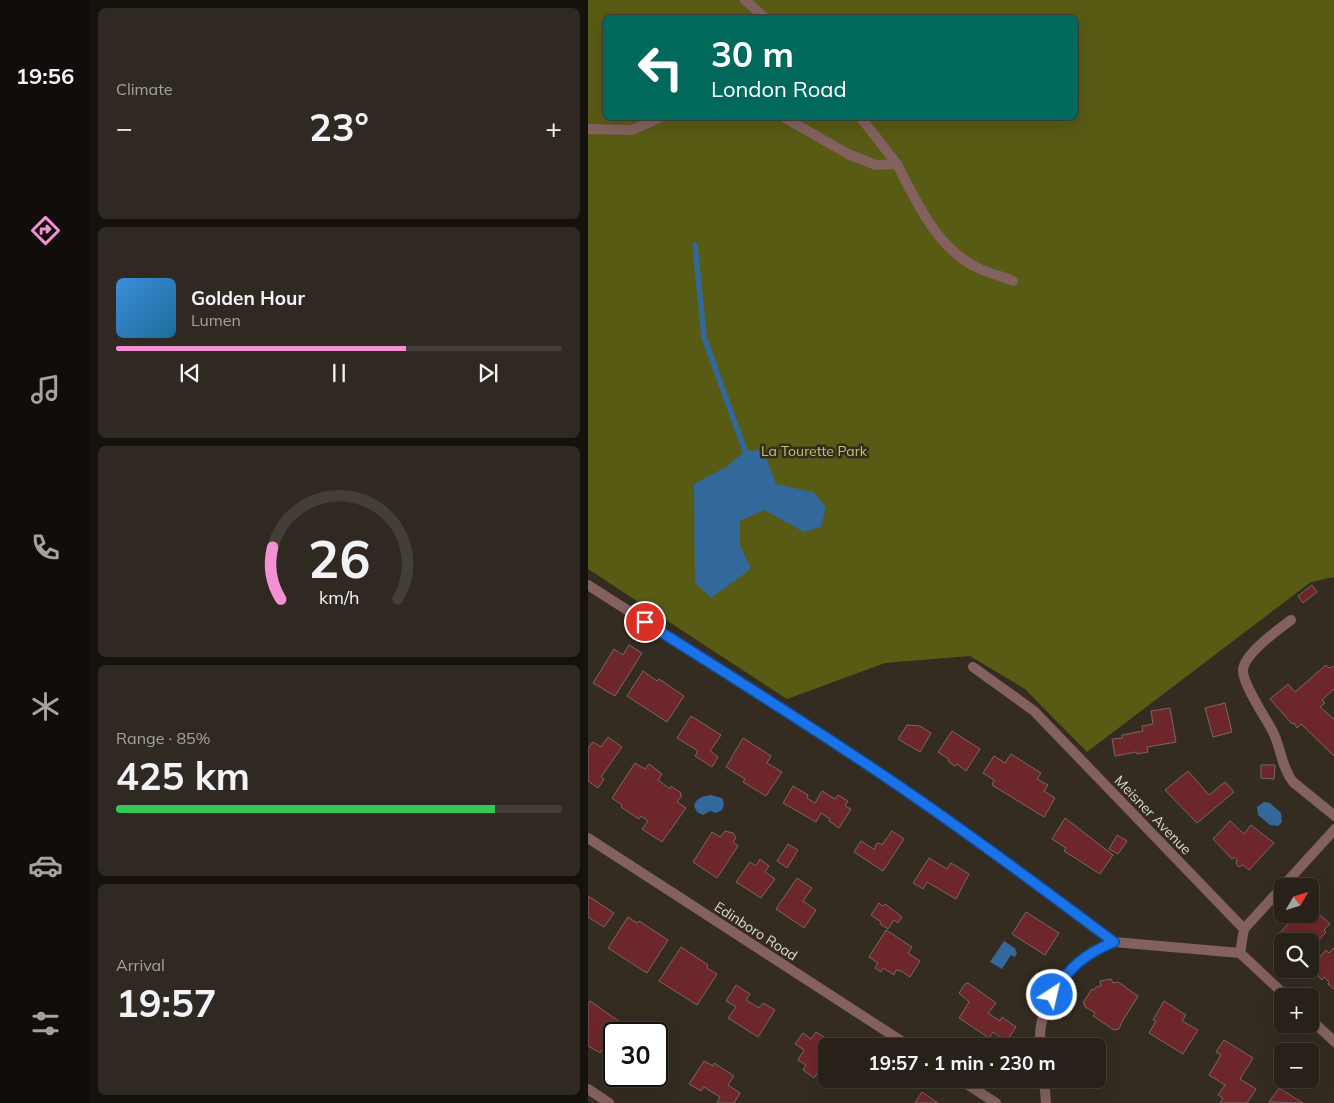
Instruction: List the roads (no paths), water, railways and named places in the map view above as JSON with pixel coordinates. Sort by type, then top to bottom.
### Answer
[{"type":"street","points":[[746,0],[762,15]]},
{"type":"street","points":[[588,129],[632,130],[654,120]]},
{"type":"street","points":[[788,120],[848,154],[876,165],[897,164]]},
{"type":"street","points":[[863,120],[897,164],[919,209],[952,252],[980,269],[1013,281]]},
{"type":"street","points":[[588,585],[776,704],[898,785],[995,853],[1114,942]]},
{"type":"street","points":[[1291,620],[1263,642],[1247,660],[1243,670],[1247,686],[1275,736],[1280,759],[1288,775],[1293,782],[1334,816]]},
{"type":"street","name":"Meisner Avenue","points":[[973,667],[1034,711],[1244,929]]},
{"type":"street","points":[[1240,953],[1244,929],[1334,829]]},
{"type":"street","name":"Edinboro Road","points":[[588,838],[897,1038]]},
{"type":"street","points":[[1041,1038],[1044,1017],[1052,995],[1065,976],[1078,962],[1096,949],[1114,942],[1240,953],[1277,988]]},
{"type":"street","points":[[1319,1028],[1334,1042]]},
{"type":"street","points":[[973,1088],[996,1103]]},
{"type":"street","points":[[1045,1088],[1046,1103]]},
{"type":"street","points":[[588,1089],[609,1103]]},
{"type":"water","points":[[763,450],[776,484],[813,492],[826,507],[821,527],[804,532],[764,510],[740,521],[740,545],[751,569],[711,598],[695,583],[694,484],[726,467],[745,451]]},
{"type":"water","points":[[711,795],[722,798],[724,804],[722,810],[716,813],[710,811],[703,815],[697,812],[694,806],[696,801]]},
{"type":"water","points":[[1264,802],[1270,803],[1281,813],[1282,822],[1278,826],[1270,825],[1258,815],[1257,807]]},
{"type":"water","points":[[1004,941],[1016,949],[1017,952],[1015,957],[1011,955],[1002,969],[990,962]]},
{"type":"waterway","points":[[695,245],[704,337],[745,451]]},
{"type":"park label","name":"La Tourette Park","points":[[814,451]]}]
